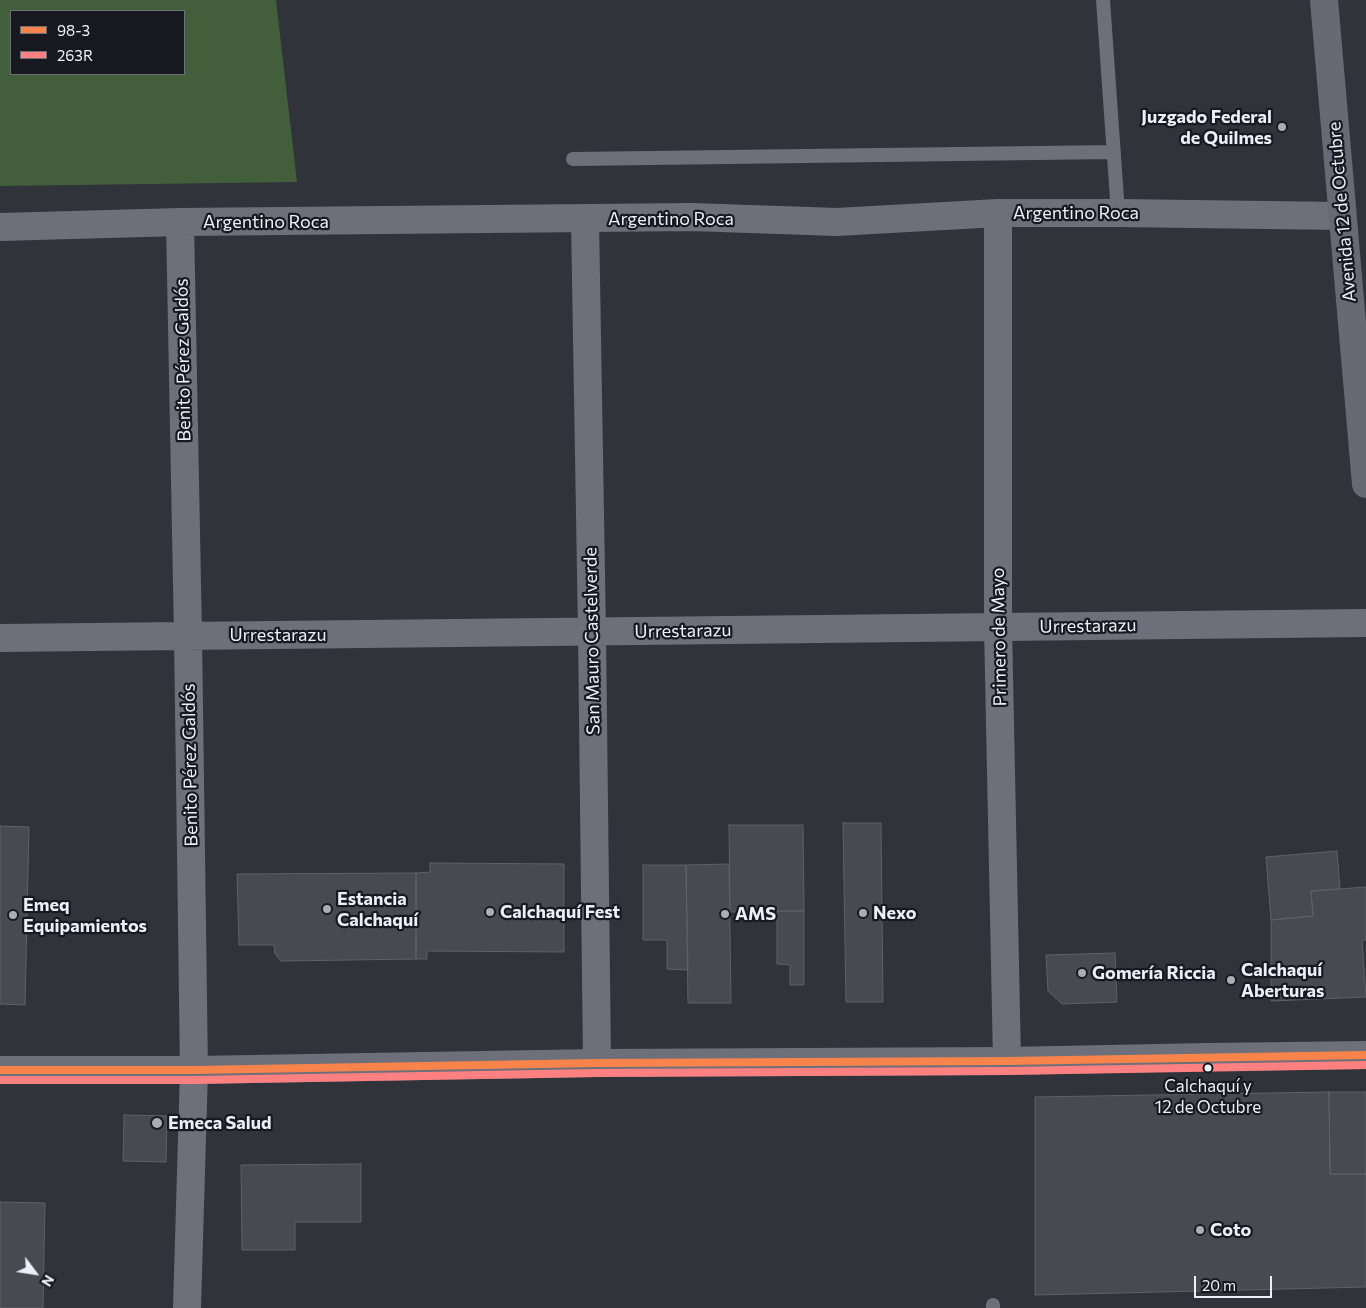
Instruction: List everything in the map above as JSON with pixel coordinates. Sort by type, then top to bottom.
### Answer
[{"type":"main road","name":"Avenida 12 de Octubre","points":[[1324,0],[1366,484]]},
{"type":"street","name":"Argentino Roca","points":[[0,227],[180,222],[692,217],[837,222],[998,213],[1342,216]]},
{"type":"street","name":"Primero de Mayo","points":[[998,213],[998,627],[1007,1061]]},
{"type":"street","name":"San Mauro Castelverde","points":[[585,219],[597,1063]]},
{"type":"street","name":"Benito Pérez Galdós","points":[[180,222],[194,1070],[187,1308]]},
{"type":"street","name":"Urrestarazu","points":[[0,638],[1366,623]]},
{"type":"street","points":[[0,1070],[194,1070],[597,1063],[1007,1061],[1366,1055]]},
{"type":"lane","points":[[1103,0],[1118,213]]},
{"type":"lane","points":[[573,159],[1114,152]]},
{"type":"green space","points":[[0,0],[276,0],[297,182],[0,186]]},
{"type":"building","name":"Nexo","points":[[843,823],[881,823],[883,1002],[846,1002]]},
{"type":"building","points":[[729,825],[803,825],[804,911],[730,912]]},
{"type":"building","name":"Emeq Equipamientos","points":[[0,826],[29,827],[25,1005],[0,1004]]},
{"type":"building","points":[[1337,851],[1340,889],[1311,891],[1313,916],[1271,920],[1266,857]]},
{"type":"building","name":"Calchaquí Fest","points":[[430,863],[564,864],[564,952],[427,951],[427,959],[416,959],[416,873],[430,872]]},
{"type":"building","points":[[729,864],[731,1003],[688,1003],[686,865]]},
{"type":"building","points":[[643,865],[686,865],[688,970],[667,969],[667,940],[643,940]]},
{"type":"building","name":"Estancia Calchaquí","points":[[416,873],[416,959],[281,961],[275,954],[274,945],[239,945],[237,874]]},
{"type":"building","points":[[1366,887],[1366,940],[1362,940],[1366,997],[1271,1001],[1271,920],[1313,916],[1311,891]]},
{"type":"building","points":[[777,911],[804,911],[804,985],[790,985],[790,965],[777,964]]},
{"type":"building","name":"Gomería Riccia","points":[[1115,953],[1117,1002],[1062,1004],[1048,991],[1046,955]]},
{"type":"building","name":"Coto","points":[[1329,1092],[1330,1174],[1366,1174],[1366,1287],[1035,1295],[1035,1097]]},
{"type":"building","points":[[1329,1092],[1366,1092],[1366,1174],[1330,1174]]},
{"type":"building","points":[[124,1115],[167,1116],[166,1162],[123,1161]]},
{"type":"building","points":[[361,1164],[361,1222],[295,1222],[295,1250],[242,1250],[241,1165]]},
{"type":"building","points":[[0,1202],[45,1203],[43,1308],[0,1308]]},
{"type":"transit line","name":"98-3","points":[[0,1070],[194,1070],[597,1063],[1007,1061],[1366,1055]]},
{"type":"transit line","name":"263R","points":[[0,1080],[194,1080],[597,1073],[1007,1071],[1366,1065]]},
{"type":"place","name":"Juzgado Federal de Quilmes","points":[[1282,127]]},
{"type":"place","name":"Estancia Calchaquí","points":[[327,909]]},
{"type":"place","name":"Calchaquí Fest","points":[[490,912]]},
{"type":"place","name":"Nexo","points":[[863,913]]},
{"type":"place","name":"AMS","points":[[725,914]]},
{"type":"place","name":"Emeq Equipamientos","points":[[13,915]]},
{"type":"place","name":"Gomería Riccia","points":[[1082,973]]},
{"type":"place","name":"Calchaquí Aberturas","points":[[1231,980]]},
{"type":"place","name":"Calchaquí y 12 de Octubre","points":[[1208,1068]]},
{"type":"place","name":"Emeca Salud","points":[[157,1123]]},
{"type":"place","name":"Coto","points":[[1200,1230]]}]
